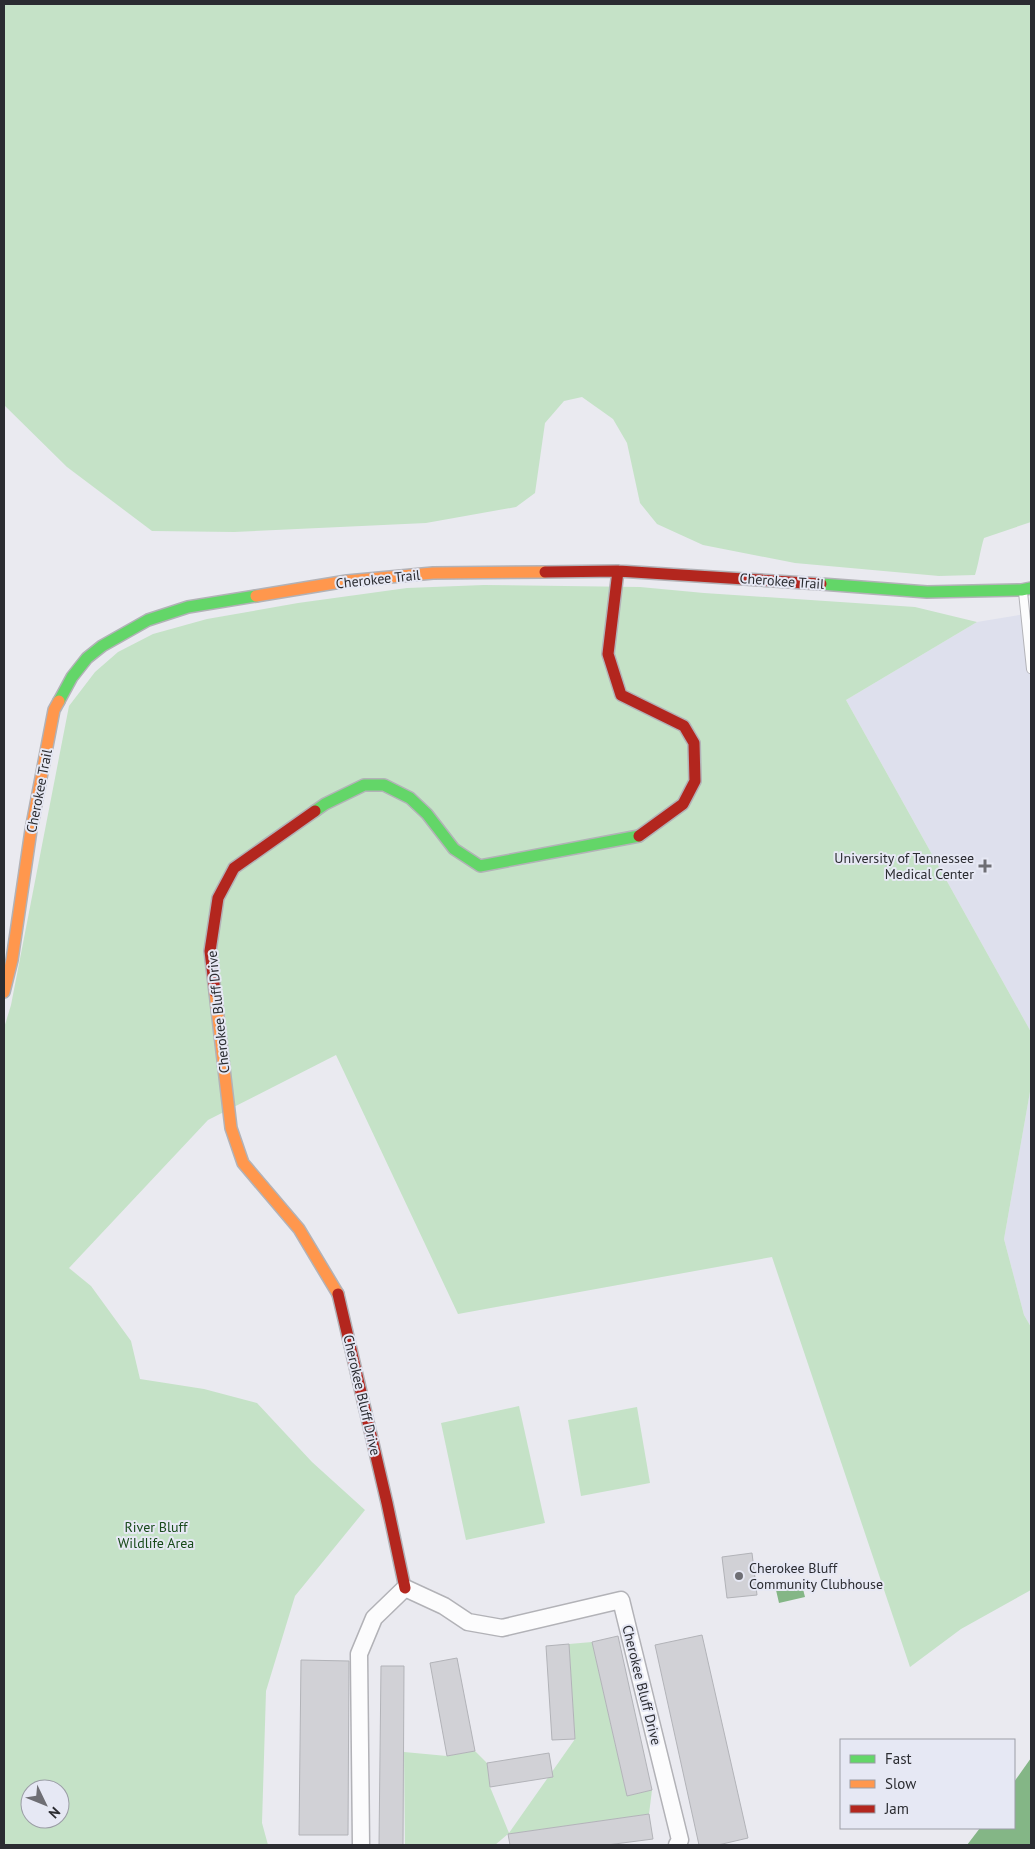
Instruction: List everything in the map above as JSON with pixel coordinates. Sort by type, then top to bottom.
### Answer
[{"type":"street","name":"Cherokee Trail","points":[[4,992],[12,960],[31,830],[54,710],[72,677],[87,658],[102,646],[148,620],[188,607],[347,582],[433,573],[618,571],[762,579],[927,592],[1027,588]]},
{"type":"street","name":"Cherokee Bluff Drive","points":[[618,571],[608,654],[621,695],[684,726],[694,743],[694,781],[683,804],[637,838],[480,866],[454,849],[428,814],[410,798],[384,785],[364,785],[325,804],[234,868],[218,898],[210,952],[231,1128],[243,1163],[299,1229],[337,1290],[405,1588],[444,1606],[468,1622],[502,1628],[621,1600],[680,1840],[677,1845]]},
{"type":"street","points":[[361,1845],[359,1654],[374,1618],[405,1588]]},
{"type":"lane","points":[[1027,588],[1031,669]]},
{"type":"shaded area","name":"University of Tennessee Medical Center","points":[[1031,613],[1031,1032],[846,700],[977,622]]},
{"type":"shaded area","points":[[1031,1086],[1031,1327],[1024,1315],[1004,1239]]},
{"type":"shaded area","points":[[802,1585],[805,1597],[779,1603],[776,1590]]},
{"type":"shaded area","points":[[1031,1758],[1031,1845],[967,1845],[979,1829],[1015,1829],[1015,1781]]},
{"type":"green space","points":[[4,4],[1031,4],[1031,522],[984,538],[975,575],[939,576],[795,563],[703,545],[657,524],[640,503],[627,443],[613,419],[582,397],[564,401],[545,423],[535,493],[516,507],[426,523],[234,532],[152,531],[67,467],[4,405]]},
{"type":"green space","name":"River Bluff Wildlife Area","points":[[484,585],[640,587],[915,607],[977,622],[846,700],[1031,1032],[1031,1086],[1004,1239],[1024,1315],[1031,1327],[1031,1590],[961,1629],[910,1667],[772,1257],[458,1314],[336,1055],[208,1120],[69,1268],[91,1286],[131,1341],[140,1379],[204,1389],[257,1403],[312,1462],[365,1510],[295,1596],[266,1691],[262,1823],[268,1845],[4,1845],[4,1028],[11,1005],[69,706],[95,672],[118,652],[153,634],[207,619],[298,603],[407,588]]},
{"type":"green space","points":[[519,1406],[545,1523],[466,1540],[441,1423]]},
{"type":"green space","points":[[637,1407],[650,1483],[581,1496],[568,1420]]},
{"type":"green space","points":[[592,1642],[627,1796],[652,1790],[649,1814],[508,1834],[495,1845],[405,1845],[404,1752],[447,1756],[475,1751],[487,1763],[490,1787],[509,1833],[575,1739],[569,1644]]},
{"type":"building","name":"Cherokee Bluff Community Clubhouse","points":[[752,1553],[757,1595],[727,1598],[722,1557]]},
{"type":"building","points":[[702,1635],[748,1838],[718,1845],[699,1845],[655,1645]]},
{"type":"building","points":[[618,1636],[652,1790],[627,1796],[592,1642]]},
{"type":"building","points":[[569,1644],[575,1739],[552,1740],[546,1646]]},
{"type":"building","points":[[457,1658],[475,1751],[447,1756],[430,1663]]},
{"type":"building","points":[[301,1660],[349,1661],[348,1835],[299,1835]]},
{"type":"building","points":[[381,1666],[404,1666],[403,1845],[379,1845]]},
{"type":"building","points":[[549,1753],[553,1777],[490,1787],[487,1763]]},
{"type":"building","points":[[649,1814],[653,1839],[607,1845],[510,1845],[508,1834]]},
{"type":"traffic: fast","points":[[821,584],[927,592],[1021,590],[1031,588]]},
{"type":"traffic: fast","points":[[59,701],[72,677],[87,658],[102,646],[148,620],[188,607],[256,596]]},
{"type":"traffic: fast","points":[[315,811],[364,785],[384,785],[410,798],[427,814],[454,849],[480,866],[639,836]]},
{"type":"traffic: slow","points":[[256,596],[347,581],[433,573],[545,572]]},
{"type":"traffic: slow","points":[[4,992],[12,960],[31,830],[54,710],[59,701]]},
{"type":"traffic: slow","points":[[215,992],[231,1128],[243,1163],[299,1229],[338,1294]]},
{"type":"traffic: jam","points":[[545,572],[618,571],[821,584]]},
{"type":"traffic: jam","points":[[618,571],[608,654],[621,695],[684,726],[694,743],[695,781],[683,804],[639,836]]},
{"type":"traffic: jam","points":[[215,992],[210,951],[218,898],[234,868],[315,811]]},
{"type":"traffic: jam","points":[[338,1294],[405,1588]]},
{"type":"place","name":"University of Tennessee Medical Center","points":[[985,866]]},
{"type":"place","name":"Cherokee Bluff Community Clubhouse","points":[[739,1576]]}]
